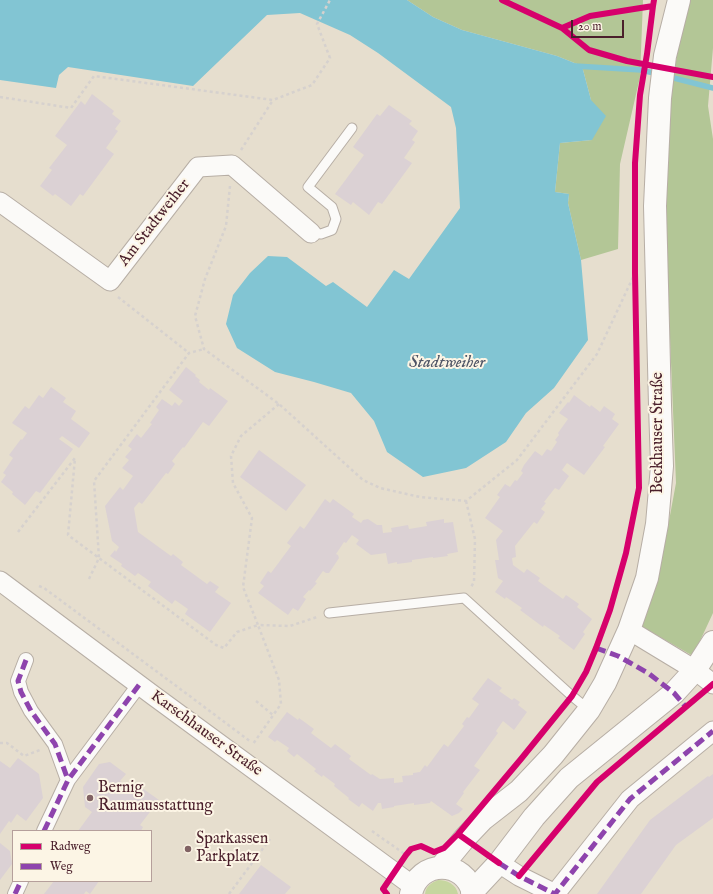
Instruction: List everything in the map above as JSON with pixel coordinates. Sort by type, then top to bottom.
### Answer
[{"type":"street","name":"Beckhauser Straße","points":[[441,867],[483,819],[519,791],[548,760],[589,710],[605,683],[629,630],[647,578],[657,524],[662,466],[655,206],[660,98],[665,56],[679,0]]},
{"type":"street","points":[[232,165],[311,232]]},
{"type":"street","name":"Am Stadtweiher","points":[[0,202],[110,281],[198,167],[232,165]]},
{"type":"street","name":"Karschhauser Straße","points":[[0,581],[394,873],[412,890]]},
{"type":"street","points":[[629,630],[695,670],[713,684]]},
{"type":"street","points":[[412,890],[421,875],[431,869],[441,867],[452,869],[461,874],[468,882],[473,893],[499,863],[534,817],[569,778],[674,693],[695,670],[713,642]]},
{"type":"street","points":[[26,660],[18,681],[21,692],[31,711],[55,744],[68,780]]},
{"type":"street","points":[[44,830],[68,780],[139,685]]},
{"type":"street","points":[[499,863],[519,876],[555,894],[630,799],[713,731]]},
{"type":"street","points":[[15,894],[21,882]]},
{"type":"lane","points":[[311,232],[321,234],[332,230],[336,218],[332,207],[308,187],[352,128]]},
{"type":"lane","points":[[329,613],[464,598],[589,710]]},
{"type":"path","points":[[0,97],[71,108],[94,76],[273,100],[312,84],[330,58],[317,24],[330,0]]},
{"type":"path","points":[[273,100],[232,165],[226,226],[205,279],[195,316],[204,349],[279,404],[363,480],[380,488],[420,497],[466,501],[517,460],[597,354],[635,273]]},
{"type":"path","points":[[635,265],[635,289]]},
{"type":"path","points":[[110,281],[115,294],[188,353]]},
{"type":"path","points":[[89,579],[99,558],[94,481],[188,353],[204,349]]},
{"type":"path","points":[[38,585],[177,686],[253,744],[281,704],[279,680],[243,587],[252,518],[233,483],[231,456],[241,436],[279,404]]},
{"type":"path","points":[[18,532],[75,458],[68,535],[216,645],[224,648],[237,632],[258,625],[290,626],[329,613]]},
{"type":"path","points":[[464,598],[474,582],[475,539],[466,501]]},
{"type":"path","points":[[256,701],[273,715]]},
{"type":"path","points":[[0,743],[7,743],[24,756]]},
{"type":"path","points":[[370,830],[406,855]]},
{"type":"path","points":[[230,894],[270,839]]},
{"type":"path","points":[[394,873],[411,849]]},
{"type":"green space","points":[[407,0],[643,0],[640,77],[620,164],[618,249],[581,260],[568,203],[569,194],[555,192],[560,143],[592,140],[591,100],[582,66],[557,56],[462,30],[433,17]]},
{"type":"green space","points":[[689,0],[713,0],[713,48],[708,106],[713,139],[713,613],[693,656],[641,626],[661,564],[676,483],[665,217],[668,113],[682,23]]},
{"type":"green space","points":[[438,880],[451,883],[458,894],[425,894],[429,885]]},
{"type":"water","name":"Stadtweiher","points":[[0,0],[407,0],[433,17],[462,30],[557,56],[582,66],[591,100],[606,116],[592,140],[560,143],[555,192],[569,194],[568,203],[581,260],[588,340],[554,388],[526,413],[506,442],[466,468],[423,477],[387,452],[374,421],[351,393],[275,372],[237,348],[226,324],[233,295],[250,273],[268,256],[287,257],[326,286],[333,282],[367,307],[394,270],[409,279],[460,208],[456,128],[451,107],[378,53],[350,35],[300,13],[267,15],[193,86],[68,67],[59,75],[56,88],[0,80]]},
{"type":"building","points":[[92,94],[114,111],[112,114],[121,121],[115,129],[118,131],[106,148],[114,154],[83,196],[80,194],[71,206],[55,194],[53,196],[40,186],[52,170],[49,168],[67,145],[55,136],[81,101],[85,105]]},
{"type":"building","points":[[389,105],[412,121],[409,124],[418,131],[412,140],[415,142],[404,158],[412,163],[382,204],[378,202],[369,215],[353,202],[351,205],[335,194],[364,155],[353,147],[377,114],[380,116]]},
{"type":"building","points":[[186,367],[196,375],[195,376],[200,380],[199,382],[209,390],[210,388],[228,401],[209,426],[203,422],[184,448],[183,447],[172,461],[175,464],[168,474],[166,473],[142,504],[139,502],[134,508],[138,532],[171,556],[173,554],[183,562],[181,565],[207,584],[210,581],[219,587],[215,592],[231,603],[210,632],[185,614],[188,609],[175,600],[172,604],[148,586],[151,582],[138,573],[135,576],[121,566],[122,564],[110,556],[115,550],[116,552],[119,547],[112,541],[105,506],[120,487],[123,490],[133,476],[122,468],[129,460],[125,457],[132,449],[128,446],[137,434],[141,438],[152,424],[150,423],[159,410],[156,407],[162,399],[172,406],[175,402],[179,406],[183,401],[169,390]]},
{"type":"building","points":[[51,387],[66,398],[63,402],[76,411],[71,419],[90,433],[79,448],[62,436],[59,439],[73,449],[40,493],[36,491],[25,505],[1,482],[6,475],[3,473],[13,458],[9,455],[27,433],[12,423],[25,406],[29,409],[39,395],[43,398]]},
{"type":"building","points":[[574,395],[590,407],[591,405],[600,412],[604,406],[615,414],[612,419],[619,424],[603,446],[605,447],[584,475],[567,463],[562,470],[569,476],[559,490],[555,488],[544,502],[546,503],[541,509],[545,512],[537,524],[534,522],[515,546],[516,557],[512,558],[513,565],[524,573],[527,569],[540,578],[538,581],[563,599],[566,595],[579,604],[577,607],[592,619],[583,632],[585,634],[574,650],[558,638],[560,636],[544,625],[543,627],[520,610],[522,608],[506,597],[505,599],[495,592],[503,581],[498,578],[495,560],[499,560],[496,540],[503,531],[485,518],[500,497],[497,495],[505,484],[510,487],[515,480],[517,481],[523,473],[521,471],[524,465],[535,451],[542,456],[547,449],[551,451],[557,442],[555,440],[559,435],[558,433],[568,419],[559,413],[568,402],[569,403]]},
{"type":"building","points":[[259,450],[306,485],[286,511],[240,477]]},
{"type":"building","points":[[325,499],[330,503],[333,499],[354,514],[352,517],[361,523],[363,520],[368,519],[377,525],[382,525],[383,533],[392,532],[391,528],[408,525],[409,529],[427,526],[426,522],[444,519],[444,523],[453,522],[458,552],[447,554],[448,556],[388,564],[386,553],[371,555],[356,544],[359,540],[352,535],[346,543],[344,542],[336,554],[339,558],[329,573],[323,571],[315,582],[317,583],[303,597],[306,599],[298,611],[293,608],[288,615],[258,593],[264,586],[260,583],[268,571],[271,573],[291,546],[287,543],[300,526],[304,529]]},
{"type":"building","points":[[488,678],[502,688],[499,691],[512,700],[514,698],[520,702],[518,705],[527,712],[514,730],[503,721],[496,731],[498,733],[474,766],[480,770],[463,792],[464,793],[456,804],[463,809],[459,813],[452,816],[431,801],[430,803],[414,805],[414,803],[382,809],[381,803],[378,803],[373,811],[362,803],[359,807],[334,786],[335,784],[323,775],[322,777],[314,771],[316,769],[297,754],[294,757],[287,751],[289,748],[277,740],[275,742],[268,737],[287,712],[298,720],[299,718],[314,729],[311,733],[331,748],[335,744],[351,756],[349,759],[371,775],[372,774],[380,779],[394,778],[394,783],[403,782],[402,776],[413,775],[413,773],[420,772],[425,765],[427,767],[444,744],[448,747],[464,726],[462,724],[467,717],[469,718],[479,704],[472,699]]},
{"type":"building","points":[[18,758],[39,774],[43,798],[26,821],[17,814],[11,823],[9,821],[0,834],[0,761],[10,768]]},
{"type":"building","points":[[110,762],[126,774],[120,781],[137,794],[142,788],[159,800],[140,825],[143,827],[142,830],[79,830],[92,812],[85,807],[83,787],[99,764]]},
{"type":"building","points":[[713,774],[713,818],[676,845],[641,894],[597,894],[650,820],[708,776],[709,777]]},
{"type":"building","points":[[0,843],[10,851],[12,864],[0,880]]},
{"type":"building","points":[[261,865],[291,887],[285,894],[239,894]]},
{"type":"building","points":[[53,882],[98,882],[90,894],[86,891],[84,894],[44,894]]},
{"type":"waterway","points":[[575,66],[641,70],[658,74]]},
{"type":"waterway","points":[[666,76],[713,88]]},
{"type":"marked path","points":[[596,648],[618,656],[648,673],[674,693],[686,707]]},
{"type":"marked path","points":[[26,660],[18,681],[21,692],[31,711],[55,744],[68,780]]},
{"type":"marked path","points":[[44,830],[68,780],[139,685]]},
{"type":"marked path","points":[[499,863],[519,876],[555,894],[630,799],[713,731]]},
{"type":"marked path","points":[[15,894],[21,882]]},
{"type":"cycle path","points":[[502,0],[562,28],[590,16],[653,6]]},
{"type":"cycle path","points":[[458,834],[572,696],[586,672],[596,648],[610,610],[626,553],[639,488],[635,273],[635,163],[640,95],[654,0]]},
{"type":"cycle path","points":[[562,28],[589,50],[627,61],[713,77]]},
{"type":"cycle path","points":[[519,876],[597,782],[713,684]]},
{"type":"cycle path","points":[[387,894],[383,889],[411,849],[421,846],[434,852],[444,848],[458,834],[499,863]]},
{"type":"place","name":"Bernig Raumausstattung","points":[[90,798]]},
{"type":"place","name":"Sparkassen Parkplatz","points":[[188,849]]}]
